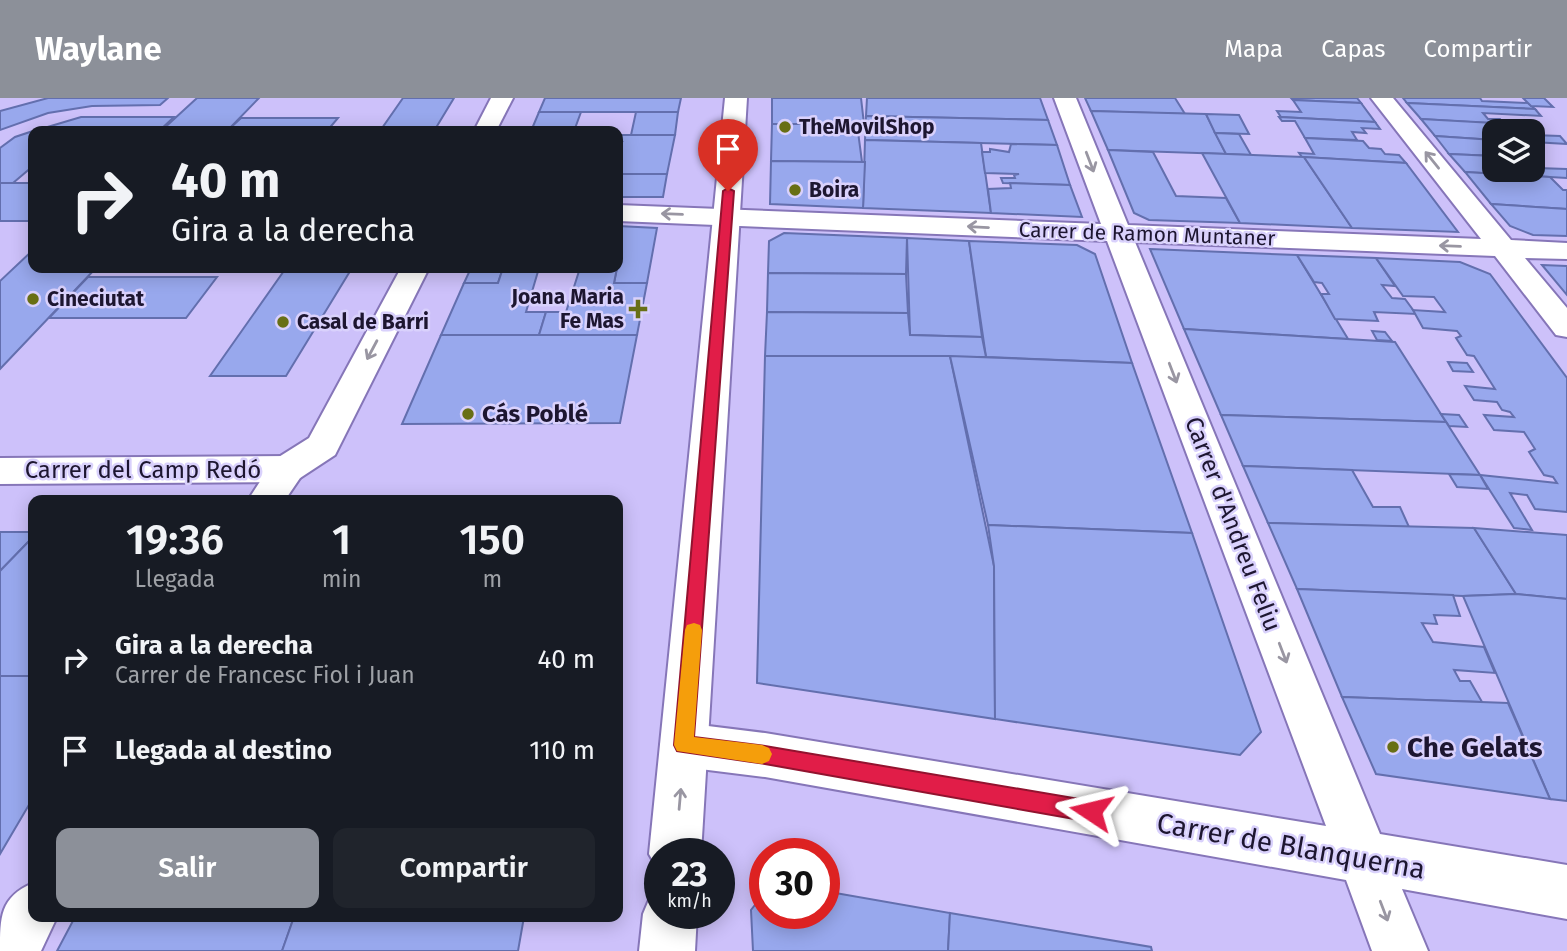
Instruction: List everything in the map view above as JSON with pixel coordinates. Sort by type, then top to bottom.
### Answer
[{"type":"street","points":[[488,126],[502,98]]},
{"type":"street","points":[[676,838],[736,98]]},
{"type":"street","name":"Carrer d'Andreu Feliu","points":[[1065,98],[1400,951]]},
{"type":"street","points":[[1382,98],[1567,328]]},
{"type":"street","points":[[623,212],[727,216]]},
{"type":"street","name":"Carrer de Ramon Muntaner","points":[[727,216],[1567,251]]},
{"type":"street","points":[[269,495],[287,469],[322,446],[412,273]]},
{"type":"street","name":"Carrer del Camp Redó","points":[[0,471],[287,469]]},
{"type":"street","name":"Carrer de Blanquerna","points":[[684,745],[765,755],[1567,892]]},
{"type":"street","points":[[11,951],[28,919]]},
{"type":"street","points":[[667,951],[669,929]]},
{"type":"building","points":[[48,98],[168,98],[160,105],[92,106],[48,113],[0,130],[0,111]]},
{"type":"building","points":[[197,98],[259,98],[232,126],[166,126]]},
{"type":"building","points":[[403,98],[454,98],[437,126],[383,126]]},
{"type":"building","points":[[545,98],[681,98],[678,112],[539,112]]},
{"type":"building","points":[[772,98],[861,98],[864,124],[772,124]]},
{"type":"building","points":[[867,98],[1040,98],[1048,120],[866,116]]},
{"type":"building","points":[[1085,98],[1175,98],[1185,114],[1091,111]]},
{"type":"building","points":[[1291,98],[1357,98],[1361,103],[1293,100]]},
{"type":"building","points":[[1403,98],[1480,98],[1482,101],[1528,103],[1535,109],[1407,103]]},
{"type":"building","points":[[1523,98],[1544,98],[1553,107],[1531,106]]},
{"type":"building","points":[[1293,100],[1361,103],[1375,122],[1281,117],[1277,111],[1301,112]]},
{"type":"building","points":[[1407,103],[1535,109],[1541,116],[1483,113],[1488,119],[1482,119],[1482,123],[1421,119]]},
{"type":"building","points":[[1091,111],[1206,114],[1226,154],[1108,150]]},
{"type":"building","points":[[539,112],[581,112],[576,126],[533,126]]},
{"type":"building","points":[[636,112],[678,112],[675,135],[631,135]]},
{"type":"building","points":[[1206,114],[1239,115],[1249,134],[1215,133]]},
{"type":"building","points":[[866,116],[1048,120],[1057,145],[865,140]]},
{"type":"building","points":[[81,117],[174,117],[164,126],[51,126]]},
{"type":"building","points":[[1279,117],[1375,122],[1380,129],[1362,128],[1366,133],[1352,132],[1357,140],[1305,138],[1295,121],[1282,121]]},
{"type":"building","points":[[241,118],[338,118],[331,126],[232,126]]},
{"type":"building","points":[[1421,119],[1482,122],[1482,139],[1435,136]]},
{"type":"building","points":[[772,124],[857,124],[862,162],[771,161]]},
{"type":"building","points":[[28,133],[28,170],[13,183],[0,183],[0,148],[15,137]]},
{"type":"building","points":[[1215,133],[1239,134],[1251,155],[1226,154]]},
{"type":"building","points":[[623,135],[675,135],[667,174],[623,174]]},
{"type":"building","points":[[1545,135],[1560,136],[1567,144],[1545,143]]},
{"type":"building","points":[[1435,136],[1482,139],[1482,155],[1449,154]]},
{"type":"building","points":[[1305,138],[1363,141],[1369,148],[1381,149],[1385,154],[1399,155],[1406,163],[1302,157],[1299,153],[1314,154]]},
{"type":"building","points":[[865,140],[981,143],[991,213],[863,208]]},
{"type":"building","points":[[1011,144],[1057,145],[1070,185],[1003,183],[1001,178],[1015,178],[1014,175],[1019,174],[985,173],[982,152],[990,152],[990,149],[1009,152]]},
{"type":"building","points":[[1108,150],[1153,152],[1176,196],[1226,198],[1240,223],[1149,220],[1134,213]]},
{"type":"building","points":[[1202,153],[1304,157],[1352,228],[1240,223]]},
{"type":"building","points":[[1449,154],[1482,155],[1482,173],[1465,172]]},
{"type":"building","points":[[1304,157],[1406,163],[1458,232],[1352,228]]},
{"type":"building","points":[[771,161],[865,162],[863,208],[770,204]]},
{"type":"building","points":[[1545,168],[1567,169],[1567,178],[1545,177]]},
{"type":"building","points":[[1465,172],[1482,173],[1482,182],[1545,182],[1545,177],[1550,177],[1563,190],[1567,190],[1567,209],[1491,204]]},
{"type":"building","points":[[623,174],[667,174],[663,197],[623,197]]},
{"type":"building","points":[[0,183],[28,183],[28,221],[0,221]]},
{"type":"building","points":[[1010,183],[1070,185],[1082,217],[991,213],[988,189],[1011,188]]},
{"type":"building","points":[[1491,204],[1567,209],[1567,236],[1533,235],[1510,226]]},
{"type":"building","points":[[623,226],[657,228],[647,283],[614,283],[616,273],[623,273]]},
{"type":"building","points":[[784,233],[907,238],[906,274],[768,273],[769,241]]},
{"type":"building","points":[[907,238],[969,241],[982,337],[910,335]]},
{"type":"building","points":[[969,241],[1077,245],[1095,254],[1132,363],[986,357]]},
{"type":"building","points":[[1150,249],[1297,255],[1348,339],[1184,329]]},
{"type":"building","name":"Cineciutat","points":[[28,255],[28,273],[91,273],[0,369],[0,281]]},
{"type":"building","points":[[1297,255],[1376,258],[1395,286],[1382,285],[1392,298],[1405,299],[1416,314],[1374,312],[1378,321],[1335,319],[1321,294],[1329,294],[1322,283],[1314,282]]},
{"type":"building","points":[[1376,258],[1460,262],[1490,274],[1567,378],[1567,512],[1535,509],[1527,495],[1510,493],[1532,530],[1514,528],[1480,475],[1557,483],[1553,477],[1544,475],[1529,452],[1535,449],[1524,432],[1494,430],[1484,415],[1514,417],[1510,412],[1502,410],[1497,402],[1474,400],[1465,386],[1495,389],[1474,356],[1467,355],[1456,338],[1461,336],[1457,331],[1423,328],[1413,310],[1445,312],[1434,297],[1403,296]]},
{"type":"building","points":[[1542,265],[1567,266],[1567,295]]},
{"type":"building","name":"Casal de Barri","points":[[282,273],[349,273],[286,376],[210,376]]},
{"type":"building","points":[[469,273],[501,273],[498,283],[464,283]]},
{"type":"building","points":[[501,273],[538,273],[526,312],[546,312],[539,335],[441,335],[464,283],[498,283]]},
{"type":"building","points":[[578,273],[616,273],[614,283],[647,283],[637,335],[539,335],[546,312],[566,312]]},
{"type":"building","points":[[768,273],[906,274],[908,313],[767,312]]},
{"type":"building","points":[[88,277],[217,277],[186,318],[49,318]]},
{"type":"building","points":[[767,312],[908,313],[910,335],[982,337],[986,357],[765,356]]},
{"type":"building","points":[[1184,329],[1395,342],[1446,422],[1221,415]]},
{"type":"building","points":[[1372,331],[1385,332],[1392,341],[1377,340]]},
{"type":"building","points":[[441,335],[637,335],[620,423],[402,424]]},
{"type":"building","points":[[765,356],[950,356],[994,566],[995,719],[757,683]]},
{"type":"building","points":[[950,356],[1132,363],[1192,533],[988,525]]},
{"type":"building","points":[[1448,362],[1467,363],[1473,372],[1453,371]]},
{"type":"building","points":[[1441,414],[1459,415],[1467,427],[1449,426]]},
{"type":"building","points":[[1221,415],[1446,422],[1480,475],[1243,466]]},
{"type":"building","points":[[1243,466],[1352,470],[1373,507],[1400,507],[1409,527],[1268,523]]},
{"type":"building","points":[[1449,474],[1480,475],[1488,489],[1457,487]]},
{"type":"building","points":[[1268,523],[1474,528],[1516,594],[1463,596],[1297,589]]},
{"type":"building","points":[[988,525],[1192,533],[1261,732],[1240,755],[995,719],[994,566]]},
{"type":"building","points":[[1474,528],[1567,535],[1567,599],[1516,594]]},
{"type":"building","points":[[0,532],[28,532],[28,542],[0,571]]},
{"type":"building","points":[[28,542],[28,676],[0,676],[0,571]]},
{"type":"building","points":[[1297,589],[1453,595],[1460,616],[1434,615],[1437,624],[1422,623],[1433,642],[1484,647],[1495,673],[1454,670],[1460,681],[1470,681],[1482,702],[1342,697]]},
{"type":"building","points":[[1516,594],[1567,599],[1567,801],[1550,799],[1463,596]]},
{"type":"building","points":[[0,676],[28,676],[28,806],[0,854]]},
{"type":"building","points":[[1342,697],[1508,703],[1550,799],[1376,774]]},
{"type":"building","points":[[840,894],[950,913],[948,951],[753,951],[752,929],[840,929]]},
{"type":"building","points":[[950,913],[1151,947],[1152,951],[948,951]]},
{"type":"building","points":[[72,922],[292,922],[282,951],[57,951]]},
{"type":"building","points":[[292,922],[523,922],[518,951],[282,951]]},
{"type":"slow traffic","points":[[694,630],[684,745],[762,754]]},
{"type":"place","name":"TheMovilShop","points":[[785,127]]},
{"type":"place","name":"Boira","points":[[795,190]]},
{"type":"place","name":"Cineciutat","points":[[33,299]]},
{"type":"place","name":"Joana Maria Fe Mas","points":[[638,309]]},
{"type":"place","name":"Casal de Barri","points":[[283,322]]},
{"type":"place","name":"Cás Poblé","points":[[468,414]]},
{"type":"place","name":"Che Gelats","points":[[1393,747]]},
{"type":"route","points":[[728,191],[684,745],[765,755],[1091,811]]}]
